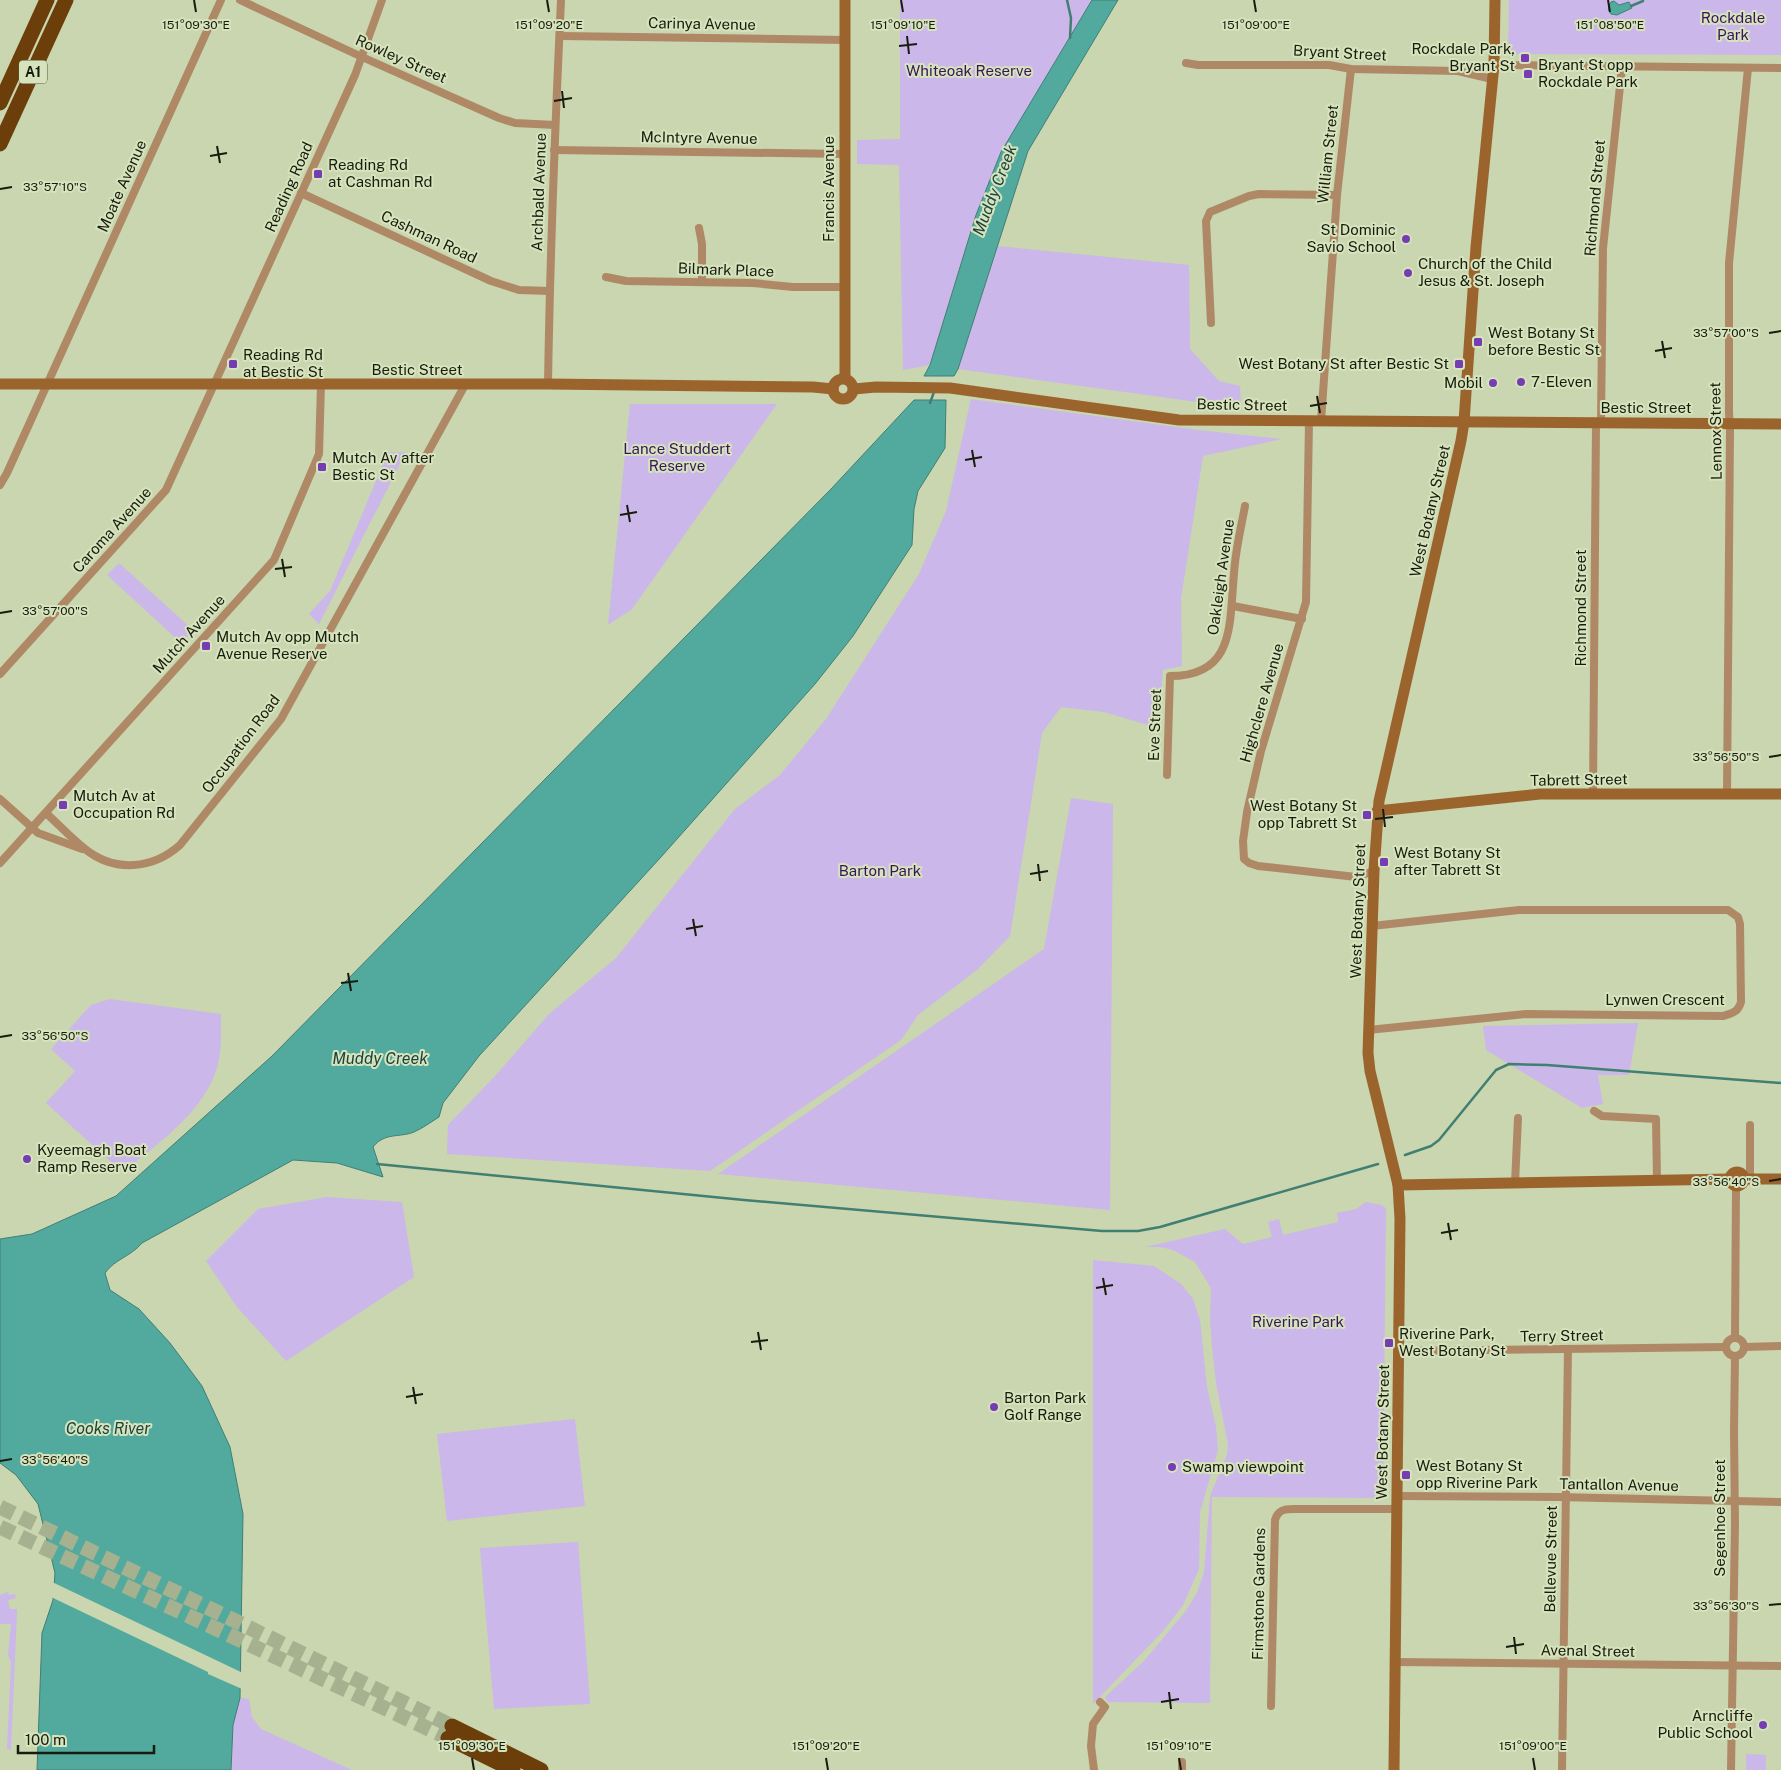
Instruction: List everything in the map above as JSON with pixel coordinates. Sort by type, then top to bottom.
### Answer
[{"type":"highway","name":"A1","points":[[0,103],[47,0]]},
{"type":"highway","name":"A1","points":[[0,144],[66,0]]},
{"type":"highway","points":[[513,1770],[450,1732],[541,1770]]},
{"type":"main road","name":"Francis Avenue","points":[[844,378],[845,0]]},
{"type":"main road","name":"West Botany Street","points":[[1394,1770],[1400,1219],[1398,1185],[1370,1071],[1368,1030],[1377,811],[1464,422],[1476,247],[1494,66],[1495,0]]},
{"type":"main road","points":[[844,378],[850,381],[854,389],[851,396],[844,399],[838,398],[833,388],[835,382],[844,378]]},
{"type":"main road","name":"Bestic Street","points":[[0,384],[548,384],[813,386],[833,388]]},
{"type":"main road","name":"Bestic Street","points":[[854,389],[876,387],[950,388],[1179,420],[1781,424]]},
{"type":"main road","name":"Tabrett Street","points":[[1377,811],[1518,796],[1781,794]]},
{"type":"main road","points":[[1398,1185],[1656,1180],[1740,1181],[1781,1178]]},
{"type":"street","points":[[220,0],[228,0]]},
{"type":"street","name":"Moate Avenue","points":[[0,485],[48,384],[220,0]]},
{"type":"street","name":"Rowley Street","points":[[240,0],[362,57],[515,123],[555,125]]},
{"type":"street","name":"Reading Road","points":[[215,384],[362,57],[382,0]]},
{"type":"street","name":"Archbald Avenue","points":[[548,384],[549,291],[561,0]]},
{"type":"street","name":"Carinya Avenue","points":[[560,36],[845,40]]},
{"type":"street","name":"Bryant Street","points":[[1186,63],[1198,65],[1329,65],[1351,69],[1458,71],[1492,79]]},
{"type":"street","points":[[1494,66],[1781,68]]},
{"type":"street","name":"Richmond Street","points":[[1593,794],[1603,248],[1622,67]]},
{"type":"street","name":"Lennox Street","points":[[1727,794],[1730,423],[1729,263],[1748,68]]},
{"type":"street","name":"William Street","points":[[1315,421],[1351,69]]},
{"type":"street","name":"McIntyre Avenue","points":[[554,150],[844,154]]},
{"type":"street","name":"Cashman Road","points":[[301,193],[491,281],[519,290],[549,291]]},
{"type":"street","points":[[1212,323],[1206,221],[1210,212],[1249,196],[1259,194],[1337,195]]},
{"type":"street","points":[[699,228],[702,244],[702,282]]},
{"type":"street","name":"Bilmark Place","points":[[606,277],[626,282],[753,283],[793,287],[844,287]]},
{"type":"street","name":"Caroma Avenue","points":[[0,674],[166,490],[215,384]]},
{"type":"street","name":"Mutch Avenue","points":[[0,863],[274,560],[319,454],[320,384]]},
{"type":"street","name":"Occupation Road","points":[[46,812],[86,850],[120,864],[152,863],[167,855],[185,839],[281,719],[465,385]]},
{"type":"street","name":"Highclere Avenue","points":[[1315,421],[1306,602],[1261,751],[1250,796],[1242,842],[1244,859],[1249,864],[1258,866],[1356,877],[1374,872]]},
{"type":"street","name":"Oakleigh Avenue","points":[[1170,676],[1188,676],[1206,669],[1225,648],[1232,606],[1234,573],[1245,506]]},
{"type":"street","points":[[1232,606],[1302,618]]},
{"type":"street","name":"Eve Street","points":[[1167,775],[1170,676]]},
{"type":"street","points":[[0,799],[38,833],[86,850]]},
{"type":"street","name":"Lynwen Crescent","points":[[1368,1030],[1526,1014],[1723,1016],[1739,1009],[1741,1002],[1740,924],[1738,917],[1728,910],[1519,910],[1372,926]]},
{"type":"street","points":[[1594,1111],[1602,1116],[1656,1119],[1656,1180]]},
{"type":"street","points":[[1515,1182],[1518,1118]]},
{"type":"street","points":[[1735,1337],[1740,1181],[1750,1125]]},
{"type":"street","points":[[1735,1337],[1742,1340],[1745,1346],[1742,1353],[1735,1356],[1730,1355],[1725,1347],[1730,1339],[1735,1337]]},
{"type":"street","points":[[1745,1346],[1781,1346]]},
{"type":"street","name":"Terry Street","points":[[1398,1352],[1725,1347]]},
{"type":"street","name":"Bellevue Street","points":[[1562,1770],[1568,1350]]},
{"type":"street","name":"Segenhoe Street","points":[[1731,1770],[1735,1356]]},
{"type":"street","name":"Tantallon Avenue","points":[[1397,1496],[1781,1502]]},
{"type":"street","name":"Firmstone Gardens","points":[[1271,1706],[1275,1520],[1277,1514],[1284,1509],[1396,1509]]},
{"type":"street","name":"Avenal Street","points":[[1395,1662],[1781,1666]]},
{"type":"street","points":[[1094,1770],[1091,1746],[1093,1724],[1104,1707],[1100,1702]]},
{"type":"green space","name":"Whiteoak Reserve","points":[[900,0],[1092,0],[1001,152],[976,215],[930,365],[903,370],[899,165],[857,164],[857,140],[900,139]]},
{"type":"green space","name":"Rockdale Park","points":[[1509,0],[1781,0],[1781,55],[1508,54]]},
{"type":"green space","points":[[997,246],[1189,265],[1190,349],[1219,381],[1240,386],[1241,408],[958,369]]},
{"type":"green space","name":"Barton Park","points":[[971,399],[1198,430],[1282,439],[1203,456],[1181,599],[1182,666],[1163,670],[1158,728],[1104,712],[1061,707],[1042,733],[1010,936],[978,969],[918,1015],[901,1040],[710,1171],[447,1154],[448,1125],[497,1074],[549,1014],[616,958],[735,809],[780,775],[826,719],[919,574],[946,511]]},
{"type":"green space","name":"Lance Studdert Reserve","points":[[630,404],[777,404],[632,609],[608,625]]},
{"type":"green space","points":[[388,452],[406,452],[319,624],[309,614],[330,591]]},
{"type":"green space","points":[[119,563],[193,630],[181,643],[107,575]]},
{"type":"green space","points":[[1071,798],[1113,804],[1110,1210],[718,1174],[1044,949]]},
{"type":"green space","points":[[110,999],[221,1014],[219,1061],[211,1083],[203,1097],[168,1135],[129,1167],[119,1169],[46,1103],[75,1071],[51,1049],[91,1005]]},
{"type":"green space","points":[[1638,1023],[1629,1075],[1598,1075],[1603,1104],[1582,1108],[1486,1050],[1483,1026]]},
{"type":"green space","points":[[327,1197],[402,1202],[414,1277],[286,1361],[237,1307],[206,1261],[258,1209]]},
{"type":"green space","name":"Riverine Park","points":[[1366,1202],[1386,1208],[1383,1494],[1378,1498],[1212,1497],[1210,1703],[1108,1702],[1105,1697],[1144,1661],[1185,1612],[1197,1593],[1204,1572],[1210,1496],[1227,1455],[1228,1444],[1216,1383],[1212,1347],[1210,1318],[1211,1288],[1195,1262],[1173,1250],[1160,1247],[1145,1247],[1225,1229],[1243,1244],[1272,1237],[1268,1222],[1279,1219],[1283,1235],[1338,1222],[1337,1213],[1356,1209]]},
{"type":"green space","points":[[1093,1260],[1154,1266],[1181,1284],[1193,1299],[1200,1320],[1207,1387],[1216,1427],[1218,1450],[1200,1512],[1199,1569],[1183,1605],[1163,1631],[1093,1704]]},
{"type":"green space","points":[[575,1419],[585,1506],[447,1521],[437,1434]]},
{"type":"green space","points":[[578,1542],[590,1704],[494,1709],[480,1548]]},
{"type":"green space","points":[[8,1592],[9,1595],[15,1594],[16,1598],[6,1601],[8,1601],[10,1609],[17,1609],[11,1750],[7,1749],[11,1662],[8,1655],[11,1624],[0,1624],[0,1595]]},
{"type":"green space","points":[[240,1698],[249,1699],[252,1717],[261,1729],[352,1770],[231,1770],[233,1725]]},
{"type":"green space","points":[[1746,1754],[1766,1755],[1766,1770],[1746,1770]]},
{"type":"water","points":[[1092,0],[1118,0],[1028,151],[958,369],[954,376],[924,376],[930,365],[976,215],[1001,152]]},
{"type":"water","points":[[1614,1],[1619,5],[1629,2],[1632,8],[1617,15],[1611,14],[1609,7],[1611,2]]},
{"type":"water","name":"Cooks River","points":[[914,400],[946,400],[945,448],[918,491],[914,509],[912,545],[853,636],[815,684],[661,857],[479,1056],[443,1103],[439,1117],[414,1132],[382,1139],[373,1147],[383,1177],[337,1163],[293,1160],[142,1243],[133,1252],[113,1264],[105,1273],[110,1290],[139,1309],[170,1343],[202,1386],[230,1447],[243,1514],[240,1698],[233,1725],[231,1770],[37,1770],[42,1633],[53,1600],[55,1573],[38,1504],[16,1475],[0,1463],[0,1239],[32,1234],[116,1196],[272,1056],[831,489]]},
{"type":"pier","points":[[52,1582],[243,1673],[242,1689],[51,1597]]},
{"type":"waterway","points":[[1067,0],[1071,18],[1070,38]]},
{"type":"waterway","points":[[1631,6],[1643,1]]},
{"type":"waterway","name":"Muddy Creek","points":[[930,403],[934,392]]},
{"type":"waterway","points":[[1405,1155],[1431,1146],[1439,1140],[1496,1070],[1509,1064],[1547,1065],[1781,1083]]},
{"type":"waterway","points":[[377,1164],[744,1200],[1102,1231],[1138,1231],[1160,1227],[1378,1164]]},
{"type":"tunnel","points":[[0,1507],[452,1726]]},
{"type":"tunnel","points":[[0,1527],[448,1738]]},
{"type":"place","name":"Rockdale Park, Bryant St","points":[[1525,58]]},
{"type":"place","name":"Bryant St opp Rockdale Park","points":[[1528,74]]},
{"type":"place","name":"Reading Rd at Cashman Rd","points":[[318,174]]},
{"type":"place","name":"St Dominic Savio School","points":[[1406,239]]},
{"type":"place","name":"Church of the Child Jesus & St. Joseph","points":[[1408,273]]},
{"type":"place","name":"West Botany St before Bestic St","points":[[1478,342]]},
{"type":"place","name":"Reading Rd at Bestic St","points":[[233,364]]},
{"type":"place","name":"West Botany St after Bestic St","points":[[1459,364]]},
{"type":"place","name":"7-Eleven","points":[[1521,382]]},
{"type":"place","name":"Mobil","points":[[1493,383]]},
{"type":"place","name":"Mutch Av after Bestic St","points":[[322,467]]},
{"type":"place","name":"Mutch Av opp Mutch Avenue Reserve","points":[[206,646]]},
{"type":"place","name":"Mutch Av at Occupation Rd","points":[[63,805]]},
{"type":"place","name":"West Botany St opp Tabrett St","points":[[1367,815]]},
{"type":"place","name":"West Botany St after Tabrett St","points":[[1384,862]]},
{"type":"place","name":"Kyeemagh Boat Ramp Reserve","points":[[27,1159]]},
{"type":"place","name":"Riverine Park, West Botany St","points":[[1389,1343]]},
{"type":"place","name":"Barton Park Golf Range","points":[[994,1407]]},
{"type":"place","name":"Swamp viewpoint","points":[[1172,1467]]},
{"type":"place","name":"West Botany St opp Riverine Park","points":[[1406,1475]]},
{"type":"place","name":"Arncliffe Public School","points":[[1763,1725]]}]
